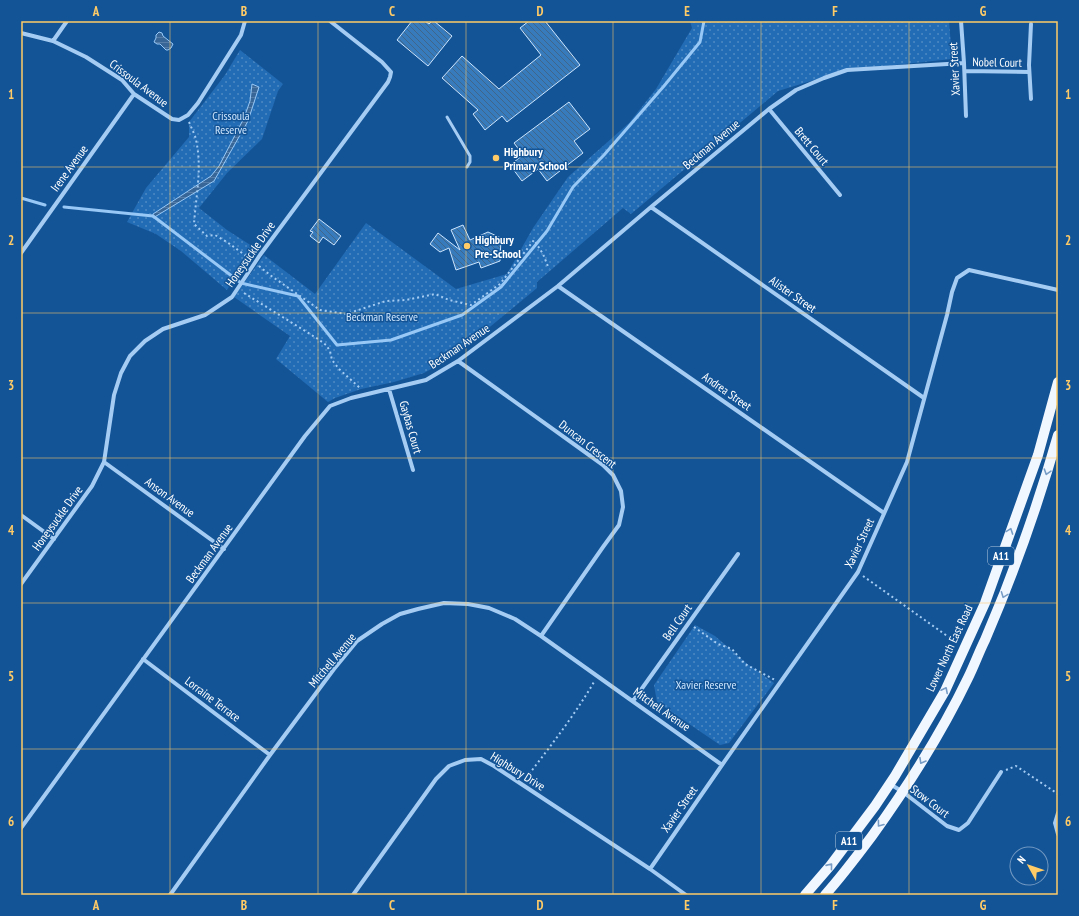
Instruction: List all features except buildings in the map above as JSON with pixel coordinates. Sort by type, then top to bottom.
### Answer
[{"type":"main road","name":"Lower North East Road","points":[[805,895],[830,866],[876,806],[945,691],[985,603],[1038,455],[1058,382]]},
{"type":"main road","name":"A11","points":[[825,895],[842,876],[903,792],[941,728],[968,678],[998,609],[1026,538],[1058,435]]},
{"type":"street","points":[[53,41],[67,21]]},
{"type":"street","points":[[188,115],[198,103],[229,56],[241,35],[245,21]]},
{"type":"street","name":"Honeysuckle Drive","points":[[21,584],[92,486],[104,462],[114,395],[121,374],[130,356],[145,341],[163,329],[205,314],[232,297],[255,263],[388,82],[391,72],[382,62],[330,21]]},
{"type":"street","name":"Xavier Street","points":[[961,21],[965,71],[966,116]]},
{"type":"street","name":"Nobel Court","points":[[1030,24],[1028,65],[1031,99]]},
{"type":"street","name":"Crissoula Avenue","points":[[21,32],[53,41],[86,57],[122,80],[134,94],[172,120],[178,120],[188,115]]},
{"type":"street","name":"Beckman Avenue","points":[[21,828],[305,436],[330,406],[366,394],[426,380],[458,361],[558,286],[769,109],[796,90],[847,70],[964,63]]},
{"type":"street","name":"Nobel Court","points":[[965,71],[1029,72]]},
{"type":"street","name":"Irene Avenue","points":[[21,253],[134,94]]},
{"type":"street","name":"Brett Court","points":[[769,109],[840,195]]},
{"type":"street","name":"Alister Street","points":[[651,207],[924,398]]},
{"type":"street","name":"Xavier Street","points":[[650,869],[858,572],[907,462],[957,278],[968,270],[1058,290]]},
{"type":"street","name":"Andrea Street","points":[[558,286],[884,513]]},
{"type":"street","name":"Duncan Crescent","points":[[458,361],[603,465],[613,475],[621,491],[623,507],[620,525],[541,636]]},
{"type":"street","name":"Gaybas Court","points":[[389,389],[413,470]]},
{"type":"street","name":"Anson Avenue","points":[[104,462],[224,548]]},
{"type":"street","points":[[21,515],[54,539]]},
{"type":"street","name":"Bell Court","points":[[633,701],[738,554]]},
{"type":"street","name":"Mitchell Avenue","points":[[170,895],[270,755],[334,669],[357,641],[400,614],[444,603],[468,604],[489,608],[516,619],[722,765]]},
{"type":"street","name":"Lorraine Terrace","points":[[143,659],[270,755]]},
{"type":"street","name":"Highbury Drive","points":[[353,895],[436,779],[449,766],[464,760],[481,759],[494,766],[650,869],[686,895]]},
{"type":"street","name":"Stow Court","points":[[890,784],[903,792],[947,826],[959,830],[968,823],[1001,772]]},
{"type":"street","points":[[1058,813],[1055,823],[1058,834]]},
{"type":"lane","points":[[447,117],[470,156],[470,162],[467,167]]},
{"type":"path","points":[[188,115],[189,122],[195,136],[198,153],[198,188],[194,224],[207,236],[215,235],[227,242],[270,275],[320,310],[346,314],[386,301],[406,300],[435,294],[449,300],[471,305],[500,284],[534,240],[543,254],[548,269]]},
{"type":"path","points":[[238,289],[326,345],[330,351],[332,360],[339,369],[366,394]]},
{"type":"path","points":[[858,572],[958,644]]},
{"type":"path","points":[[688,623],[718,644],[732,649],[745,664],[780,684]]},
{"type":"path","points":[[521,784],[548,750],[580,705],[598,676]]},
{"type":"path","points":[[1001,772],[1016,766],[1058,794]]},
{"type":"green space","name":"Beckman Reserve","points":[[690,21],[949,21],[952,59],[847,70],[778,91],[631,214],[623,208],[537,282],[537,288],[456,355],[424,373],[394,382],[361,389],[328,402],[276,359],[290,336],[234,297],[264,255],[315,294],[366,223],[456,289],[507,274],[533,228],[568,177],[629,123],[656,89],[692,28]]},
{"type":"green space","name":"Crissoula Reserve","points":[[240,50],[283,84],[278,91],[262,139],[227,173],[199,208],[227,230],[255,248],[227,290],[181,251],[156,234],[127,222],[146,188],[189,137],[189,122],[225,75]]},
{"type":"green space","name":"Xavier Reserve","points":[[695,625],[715,636],[746,663],[774,683],[729,743],[720,745],[657,702],[654,685]]},
{"type":"shaded area","points":[[159,32],[173,44],[168,50],[160,44],[154,42],[156,35]]},
{"type":"shaded area","points":[[252,84],[259,87],[248,121],[214,181],[153,218],[153,214],[211,176],[219,166],[244,118],[250,101]]},
{"type":"waterway","points":[[64,207],[153,216],[241,283],[298,296],[337,345],[391,340],[462,315],[501,287],[547,231],[573,187],[604,155],[700,42],[704,21]]},
{"type":"waterway","points":[[21,198],[45,205]]},
{"type":"place","name":"Highbury Primary School","points":[[496,158]]},
{"type":"place","name":"Highbury Pre-School","points":[[467,246]]}]
